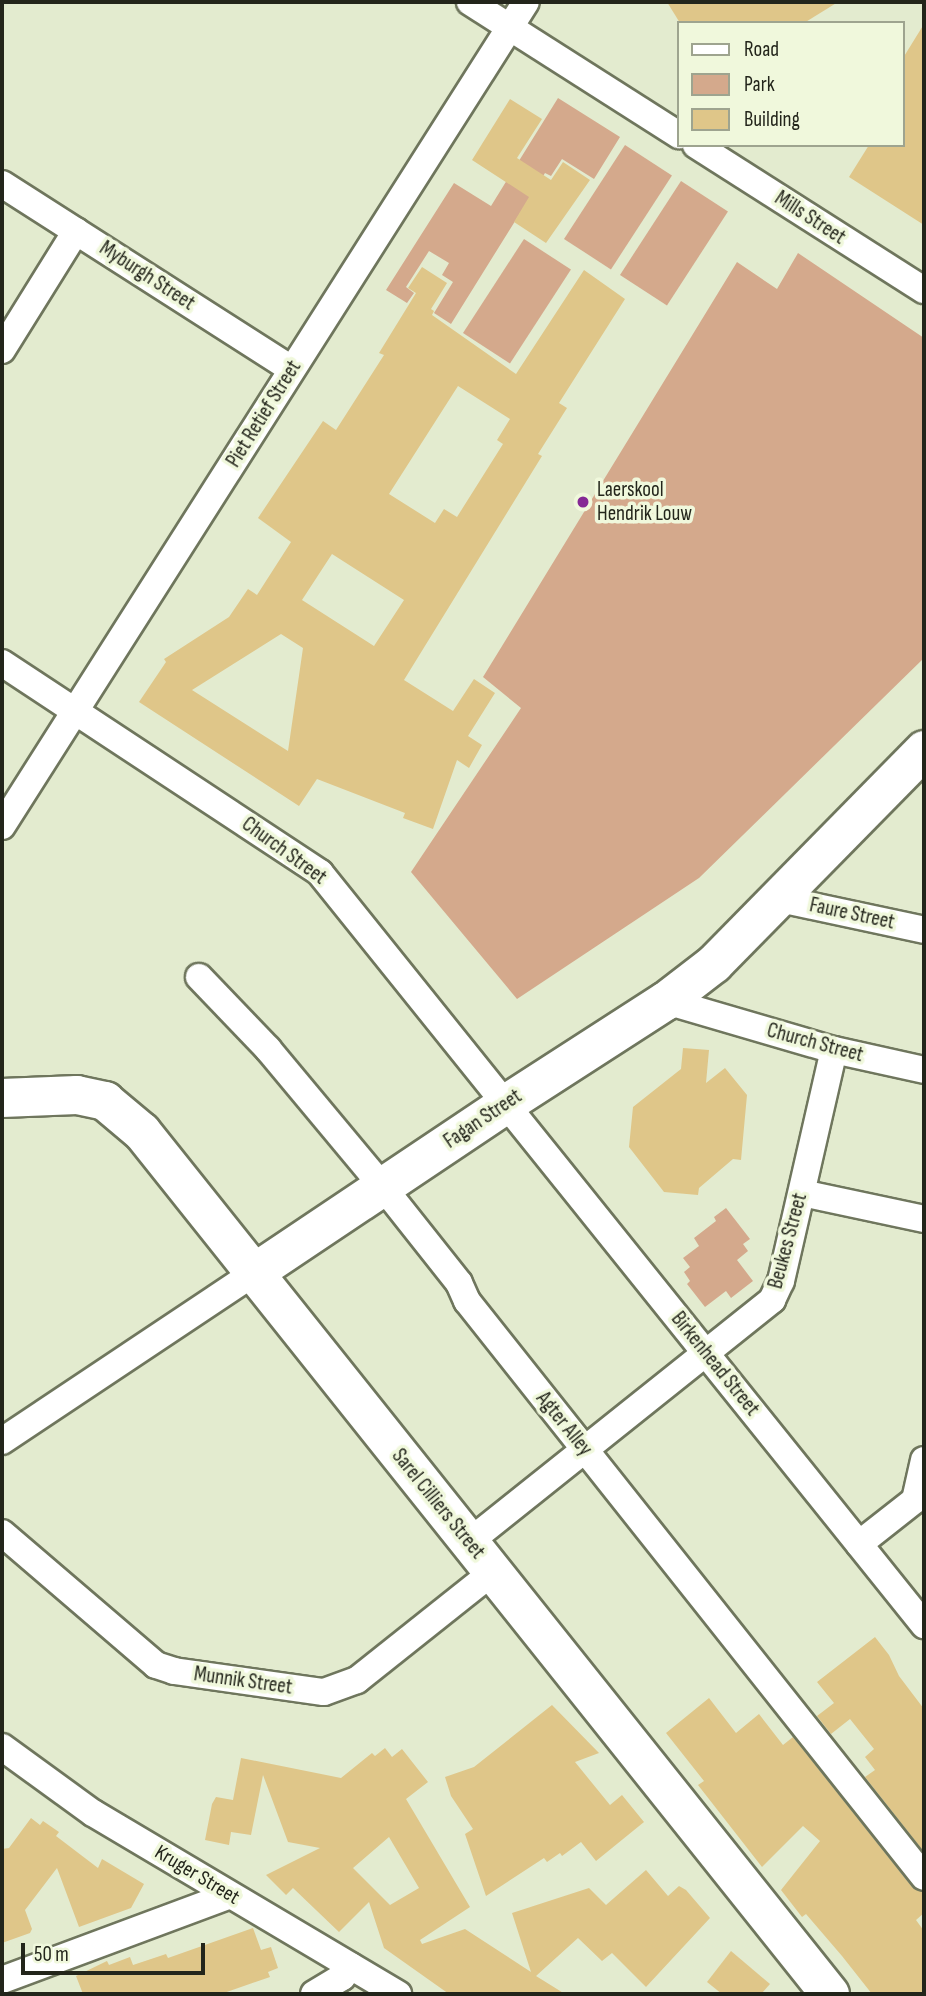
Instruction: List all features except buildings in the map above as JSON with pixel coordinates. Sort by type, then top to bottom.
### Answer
[{"type":"street","points":[[470,2],[678,134]]},
{"type":"street","name":"Piet Retief Street","points":[[2,826],[526,2]]},
{"type":"street","name":"Mills Street","points":[[698,147],[924,290]]},
{"type":"street","name":"Myburgh Street","points":[[2,184],[291,369]]},
{"type":"street","points":[[2,350],[76,231]]},
{"type":"street","name":"Church Street","points":[[2,663],[320,873],[506,1104]]},
{"type":"street","name":"Fagan Street","points":[[2,1441],[506,1104],[666,1001],[714,964],[924,750]]},
{"type":"street","name":"Faure Street","points":[[780,898],[924,930]]},
{"type":"street","name":"Agter Alley","points":[[199,977],[268,1049],[383,1187],[459,1283],[467,1301],[924,1877]]},
{"type":"street","name":"Church Street","points":[[666,1001],[834,1050],[924,1070]]},
{"type":"street","name":"Beukes Street","points":[[469,1542],[772,1300],[777,1293],[802,1193],[834,1050]]},
{"type":"street","name":"Sarel Cilliers Street","points":[[2,1098],[77,1095],[105,1101],[142,1132],[830,1994]]},
{"type":"street","name":"Birkenhead Street","points":[[506,1104],[924,1625]]},
{"type":"street","points":[[802,1193],[924,1219]]},
{"type":"street","points":[[859,1544],[920,1501],[924,1460]]},
{"type":"street","name":"Munnik Street","points":[[2,1533],[156,1665],[174,1671],[324,1692],[357,1680],[493,1572]]},
{"type":"street","name":"Kruger Street","points":[[2,1748],[93,1813],[398,1994]]},
{"type":"street","points":[[2,1980],[230,1895]]},
{"type":"street","points":[[314,1994],[342,1977],[350,1966]]},
{"type":"green space","points":[[558,98],[620,137],[594,179],[562,159],[551,176],[545,173],[451,324],[434,313],[453,282],[442,275],[449,263],[429,251],[406,287],[414,293],[407,303],[386,290],[454,183],[491,206]]},
{"type":"green space","points":[[625,145],[672,175],[611,269],[564,239]]},
{"type":"green space","points":[[681,181],[728,211],[667,305],[620,275]]},
{"type":"green space","points":[[524,239],[571,269],[510,363],[463,333]]},
{"type":"green space","points":[[798,253],[924,338],[924,658],[699,878],[517,999],[411,872],[521,708],[483,677],[737,262],[777,289]]},
{"type":"green space","points":[[726,1208],[750,1239],[743,1244],[748,1251],[737,1260],[753,1281],[731,1298],[726,1291],[705,1307],[687,1284],[690,1281],[684,1272],[690,1267],[683,1258],[699,1246],[694,1238],[716,1221],[714,1217]]},
{"type":"place","name":"Laerskool Hendrik Louw","points":[[583,502]]}]
